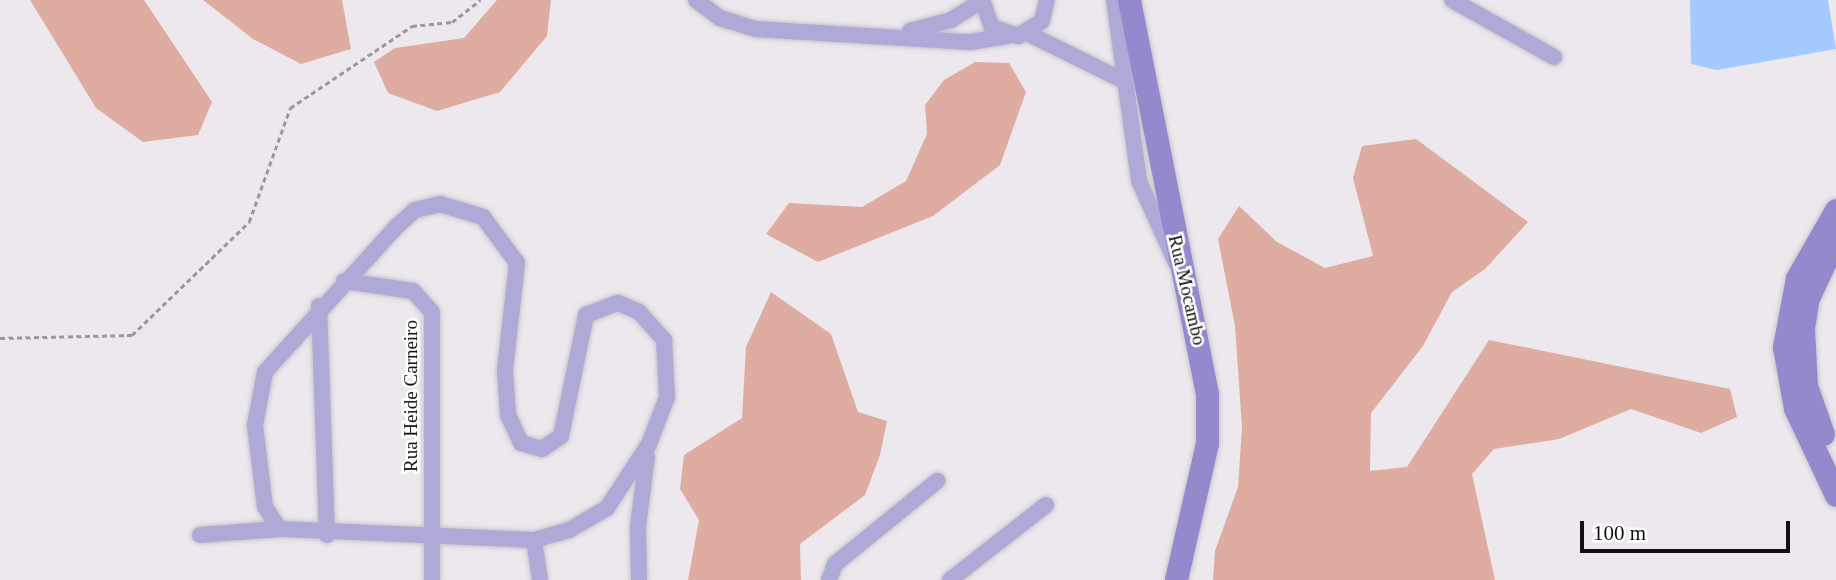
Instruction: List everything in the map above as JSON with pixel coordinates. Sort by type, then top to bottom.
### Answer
[{"type":"main road","name":"Rua Mocambo","points":[[1129,0],[1204,369],[1207,443],[1176,580]]},
{"type":"main road","points":[[1836,210],[1797,278],[1784,347],[1795,408],[1836,495]]},
{"type":"main road","points":[[1836,238],[1808,298],[1801,357],[1813,409],[1836,459]]},
{"type":"street","points":[[696,0],[743,27],[897,33],[970,42],[1027,33],[1042,21],[1046,0]]},
{"type":"street","points":[[897,33],[934,26],[982,0],[986,20],[1009,36]]},
{"type":"street","points":[[1114,0],[1120,79],[1147,210],[1183,275]]},
{"type":"street","points":[[1452,0],[1554,57]]},
{"type":"street","points":[[1027,33],[1120,79]]},
{"type":"street","points":[[200,535],[279,529],[327,535],[431,533],[534,540],[569,530],[607,508],[649,444],[667,397],[664,340],[639,312],[618,303],[586,315],[561,436],[534,449],[515,435],[505,370],[517,263],[482,217],[440,204],[415,210],[319,306],[280,350],[260,391],[255,425],[265,507],[279,529]]},
{"type":"street","name":"Rua Heide Carneiro","points":[[344,281],[413,290],[432,312],[432,580]]},
{"type":"street","points":[[319,306],[327,535]]},
{"type":"street","points":[[639,580],[638,526],[649,444]]},
{"type":"street","points":[[829,580],[835,564],[937,481]]},
{"type":"street","points":[[950,580],[1046,505]]},
{"type":"street","points":[[534,540],[540,580]]},
{"type":"path","points":[[0,338],[132,335],[249,222],[290,107],[412,26],[452,22],[480,0]]},
{"type":"shaded area","points":[[30,0],[144,0],[212,102],[198,135],[143,142],[96,108]]},
{"type":"shaded area","points":[[203,0],[342,0],[351,49],[301,64],[253,39]]},
{"type":"shaded area","points":[[497,0],[551,0],[547,36],[500,92],[437,111],[388,93],[374,62],[395,48],[464,38]]},
{"type":"shaded area","points":[[975,62],[1009,63],[1026,92],[1000,165],[933,216],[818,262],[766,234],[789,203],[862,207],[906,181],[927,134],[925,105],[944,80]]},
{"type":"shaded area","points":[[1416,139],[1528,222],[1485,269],[1452,292],[1423,346],[1371,413],[1370,471],[1407,467],[1489,340],[1730,389],[1737,417],[1701,433],[1631,409],[1559,439],[1494,449],[1472,474],[1495,580],[1213,580],[1215,551],[1238,487],[1242,427],[1235,326],[1218,239],[1239,206],[1277,242],[1325,268],[1373,256],[1353,178],[1362,146]]},
{"type":"shaded area","points":[[771,292],[831,334],[858,412],[887,421],[880,455],[865,495],[800,544],[801,580],[688,580],[699,520],[680,489],[684,455],[742,418],[746,347]]},
{"type":"water","points":[[1690,0],[1828,0],[1836,49],[1717,70],[1691,64]]}]
